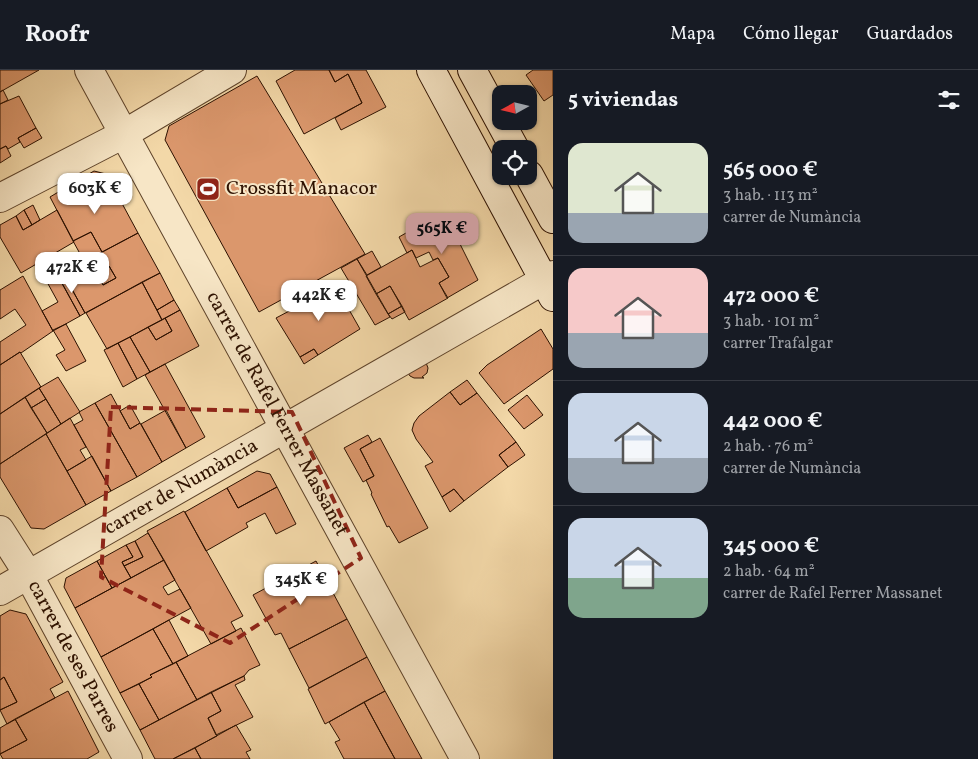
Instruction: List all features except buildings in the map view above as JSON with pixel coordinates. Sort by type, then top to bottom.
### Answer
[{"type":"street","name":"carrer de Rafel Ferrer Massanet","points":[[89,70],[465,759]]},
{"type":"street","points":[[0,198],[124,134],[232,70]]},
{"type":"street","points":[[431,70],[550,284]]},
{"type":"street","points":[[472,70],[510,140]]},
{"type":"street","points":[[534,185],[553,219]]},
{"type":"street","name":"carrer de Numància","points":[[0,591],[284,428],[550,284]]},
{"type":"street","name":"carrer de ses Parres","points":[[0,530],[28,574],[128,759]]},
{"type":"highlighted area","points":[[111,407],[292,412],[361,558],[230,643],[101,577]]},
{"type":"place","name":"Crossfit Manacor","points":[[208,189]]}]
